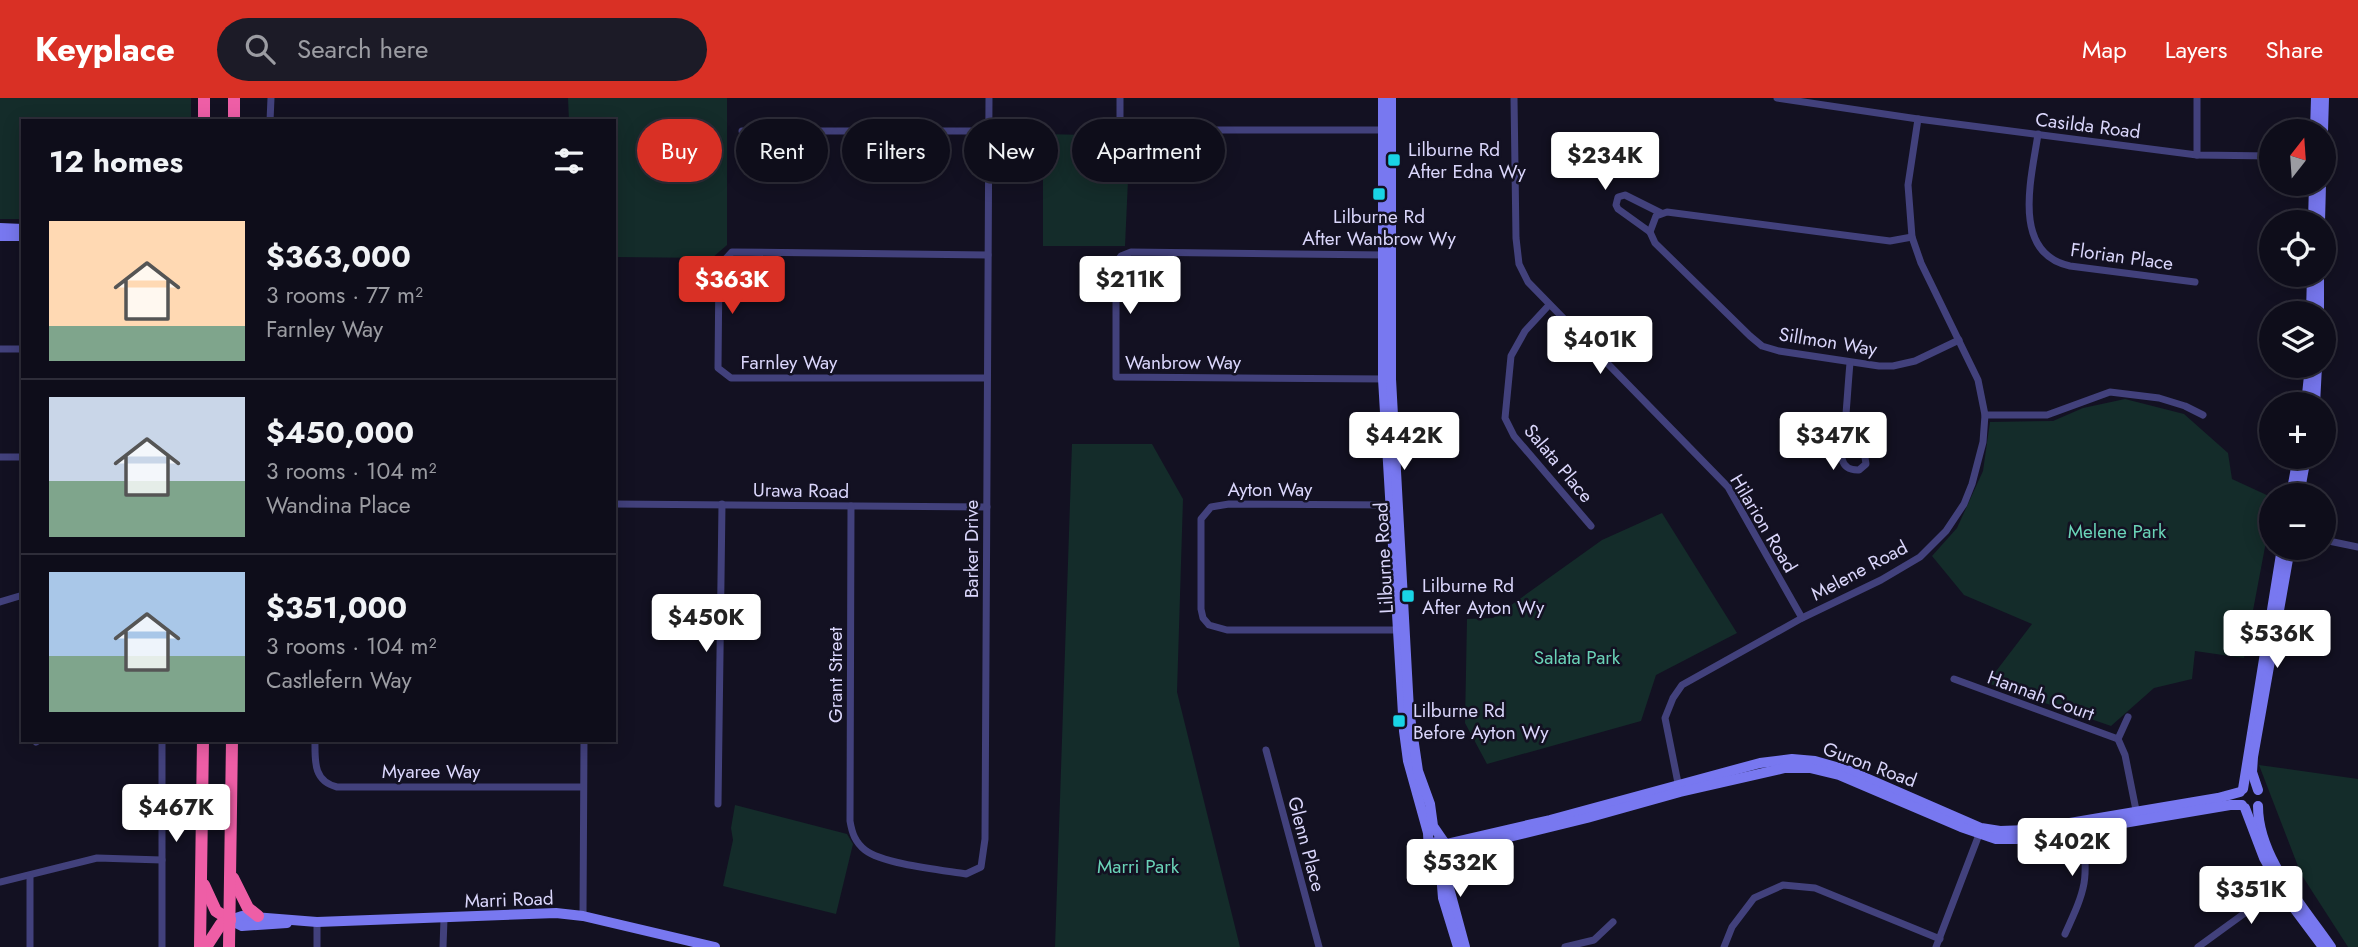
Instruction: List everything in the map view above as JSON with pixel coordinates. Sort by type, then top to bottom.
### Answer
[{"type":"highway","points":[[204,98],[204,119]]},
{"type":"highway","points":[[234,98],[234,119]]},
{"type":"highway","points":[[200,947],[203,742]]},
{"type":"highway","points":[[229,947],[232,742]]},
{"type":"highway","points":[[231,874],[248,908],[258,916]]},
{"type":"highway","points":[[202,878],[209,900],[216,911],[230,920]]},
{"type":"highway","points":[[206,947],[221,924],[230,920]]},
{"type":"street","points":[[270,119],[271,98]]},
{"type":"street","name":"Barker Drive","points":[[989,98],[989,119]]},
{"type":"street","points":[[1121,98],[1121,124],[1124,128],[1138,130],[1387,130]]},
{"type":"street","name":"Lilburne Road","points":[[1383,98],[1387,130]]},
{"type":"street","name":"Lilburne Road","points":[[1391,98],[1387,130],[1387,379],[1405,744],[1430,844]]},
{"type":"street","name":"Hilarion Road","points":[[1514,98],[1516,238],[1519,264],[1528,282],[1728,487],[1802,618]]},
{"type":"street","name":"Casilda Road","points":[[1777,98],[2197,155],[2259,156]]},
{"type":"street","points":[[2197,98],[2197,155]]},
{"type":"street","points":[[2315,119],[2316,98]]},
{"type":"street","points":[[2323,119],[2324,98]]},
{"type":"street","name":"Melene Road","points":[[1679,788],[1665,718],[1677,690],[1694,677],[1802,618],[1905,567],[1931,548],[1955,518],[1972,484],[1983,442],[1985,415],[1978,380],[1921,263],[1912,237],[1908,185],[1918,119]]},
{"type":"street","points":[[828,131],[964,131]]},
{"type":"street","name":"Florian Place","points":[[2038,134],[2027,211],[2037,241],[2051,258],[2070,266],[2195,282]]},
{"type":"street","name":"Barker Drive","points":[[857,842],[863,849],[881,858],[919,866],[966,874],[981,867],[985,839],[989,182]]},
{"type":"street","name":"Sillmon Way","points":[[1912,237],[1890,241],[1661,213],[1625,195],[1618,197],[1616,201],[1618,209],[1650,232],[1655,243],[1750,337],[1762,345],[1779,351],[1879,366],[1904,365],[1959,340]]},
{"type":"street","points":[[1650,232],[1653,221],[1661,213]]},
{"type":"street","points":[[0,228],[21,229]]},
{"type":"street","points":[[0,236],[21,236]]},
{"type":"street","name":"Farnley Way","points":[[987,378],[732,378],[718,368],[719,266],[732,252],[988,255]]},
{"type":"street","name":"Wanbrow Way","points":[[1386,255],[1131,252],[1121,256],[1116,263],[1116,377],[1387,379]]},
{"type":"street","name":"Salata Place","points":[[1549,305],[1525,331],[1511,356],[1505,418],[1514,436],[1591,526]]},
{"type":"street","points":[[0,349],[21,349]]},
{"type":"street","points":[[1845,425],[1864,451],[1866,464],[1859,470],[1849,469],[1841,457],[1850,363]]},
{"type":"street","points":[[1985,415],[2047,415],[2110,392],[2159,398],[2203,415]]},
{"type":"street","points":[[0,457],[21,457]]},
{"type":"street","name":"Urawa Road","points":[[616,503],[987,507]]},
{"type":"street","points":[[718,804],[722,504]]},
{"type":"street","name":"Ayton Way","points":[[1394,505],[1229,504],[1211,507],[1201,519],[1200,600],[1203,618],[1209,625],[1227,630],[1401,630]]},
{"type":"street","name":"Grant Street","points":[[851,506],[850,821],[857,842]]},
{"type":"street","points":[[2336,542],[2358,547]]},
{"type":"street","points":[[2280,560],[2239,799],[2264,858],[2331,947]]},
{"type":"street","points":[[2288,560],[2252,772],[2261,796],[2258,823],[2264,841],[2284,885],[2323,947]]},
{"type":"street","points":[[0,602],[21,596]]},
{"type":"street","name":"Lilburne Road","points":[[1401,630],[1416,758],[1430,804],[1433,826],[1445,843]]},
{"type":"street","name":"Hannah Court","points":[[1954,679],[2118,739]]},
{"type":"street","points":[[2128,717],[2118,739],[2125,755],[2137,815]]},
{"type":"street","points":[[162,742],[162,947]]},
{"type":"street","name":"Myaree Way","points":[[315,742],[316,771],[324,782],[337,787],[583,787]]},
{"type":"street","points":[[583,742],[583,916]]},
{"type":"street","name":"Glenn Place","points":[[1266,750],[1319,947]]},
{"type":"street","name":"Guron Road","points":[[1443,858],[1468,847],[1587,818],[1772,761],[1815,761],[1866,778],[1980,831],[2081,826],[2241,791]]},
{"type":"street","points":[[2241,791],[2252,787],[2258,790]]},
{"type":"street","name":"Guron Road","points":[[1445,843],[1679,788]]},
{"type":"street","points":[[2243,806],[2252,809],[2258,806]]},
{"type":"street","name":"Guron Road","points":[[2137,815],[2243,806]]},
{"type":"street","points":[[2065,934],[2083,896],[2087,872],[2081,826]]},
{"type":"street","points":[[1724,947],[1732,927],[1754,898],[1783,885],[1815,888],[1938,943],[1980,831]]},
{"type":"street","points":[[1443,858],[1429,855],[1430,844],[1438,841],[1445,843],[1449,850],[1443,858],[1440,873],[1443,898],[1458,947]]},
{"type":"street","points":[[0,882],[97,858],[162,860]]},
{"type":"street","points":[[1443,858],[1465,947]]},
{"type":"street","points":[[30,876],[30,947]]},
{"type":"street","points":[[2198,947],[2284,885]]},
{"type":"street","name":"Marri Road","points":[[230,920],[242,916],[258,916],[317,922],[556,913],[583,916],[715,947]]},
{"type":"street","points":[[443,947],[444,919]]},
{"type":"street","name":"Marri Road","points":[[230,920],[242,926],[301,921]]},
{"type":"street","points":[[317,922],[317,947]]},
{"type":"street","points":[[1565,947],[1594,940],[1613,922]]},
{"type":"green space","points":[[0,98],[191,98],[191,119],[21,119],[21,219],[0,219]]},
{"type":"green space","points":[[568,98],[727,98],[727,245],[712,258],[616,257],[616,119],[569,119]]},
{"type":"green space","points":[[1058,134],[1072,135],[1072,182],[1128,182],[1125,246],[1043,246],[1043,182],[1058,182]]},
{"type":"green space","name":"Melene Park","points":[[2125,399],[2184,414],[2228,453],[2232,479],[2259,491],[2259,560],[2263,560],[2244,658],[2195,651],[2192,679],[2154,688],[2111,726],[1987,683],[2032,624],[1964,595],[1932,556],[1957,528],[1983,471],[1990,422],[2053,421],[2083,408]]},
{"type":"green space","name":"Marri Park","points":[[1072,444],[1152,444],[1183,499],[1177,692],[1240,947],[1055,947]]},
{"type":"green space","name":"Salata Park","points":[[1662,513],[1737,633],[1656,675],[1641,721],[1487,764],[1465,723],[1467,619],[1493,618],[1602,540]]},
{"type":"green space","points":[[2259,765],[2358,779],[2358,947],[2348,947],[2301,874]]},
{"type":"green space","points":[[735,805],[847,834],[853,844],[836,914],[723,886],[733,840],[731,828]]},
{"type":"place","name":"Lilburne Rd After Edna Wy","points":[[1394,160]]},
{"type":"place","name":"Lilburne Rd After Wanbrow Wy","points":[[1379,194]]},
{"type":"place","name":"Lilburne Rd After Ayton Wy","points":[[1408,596]]},
{"type":"place","name":"Lilburne Rd Before Ayton Wy","points":[[1399,721]]}]
